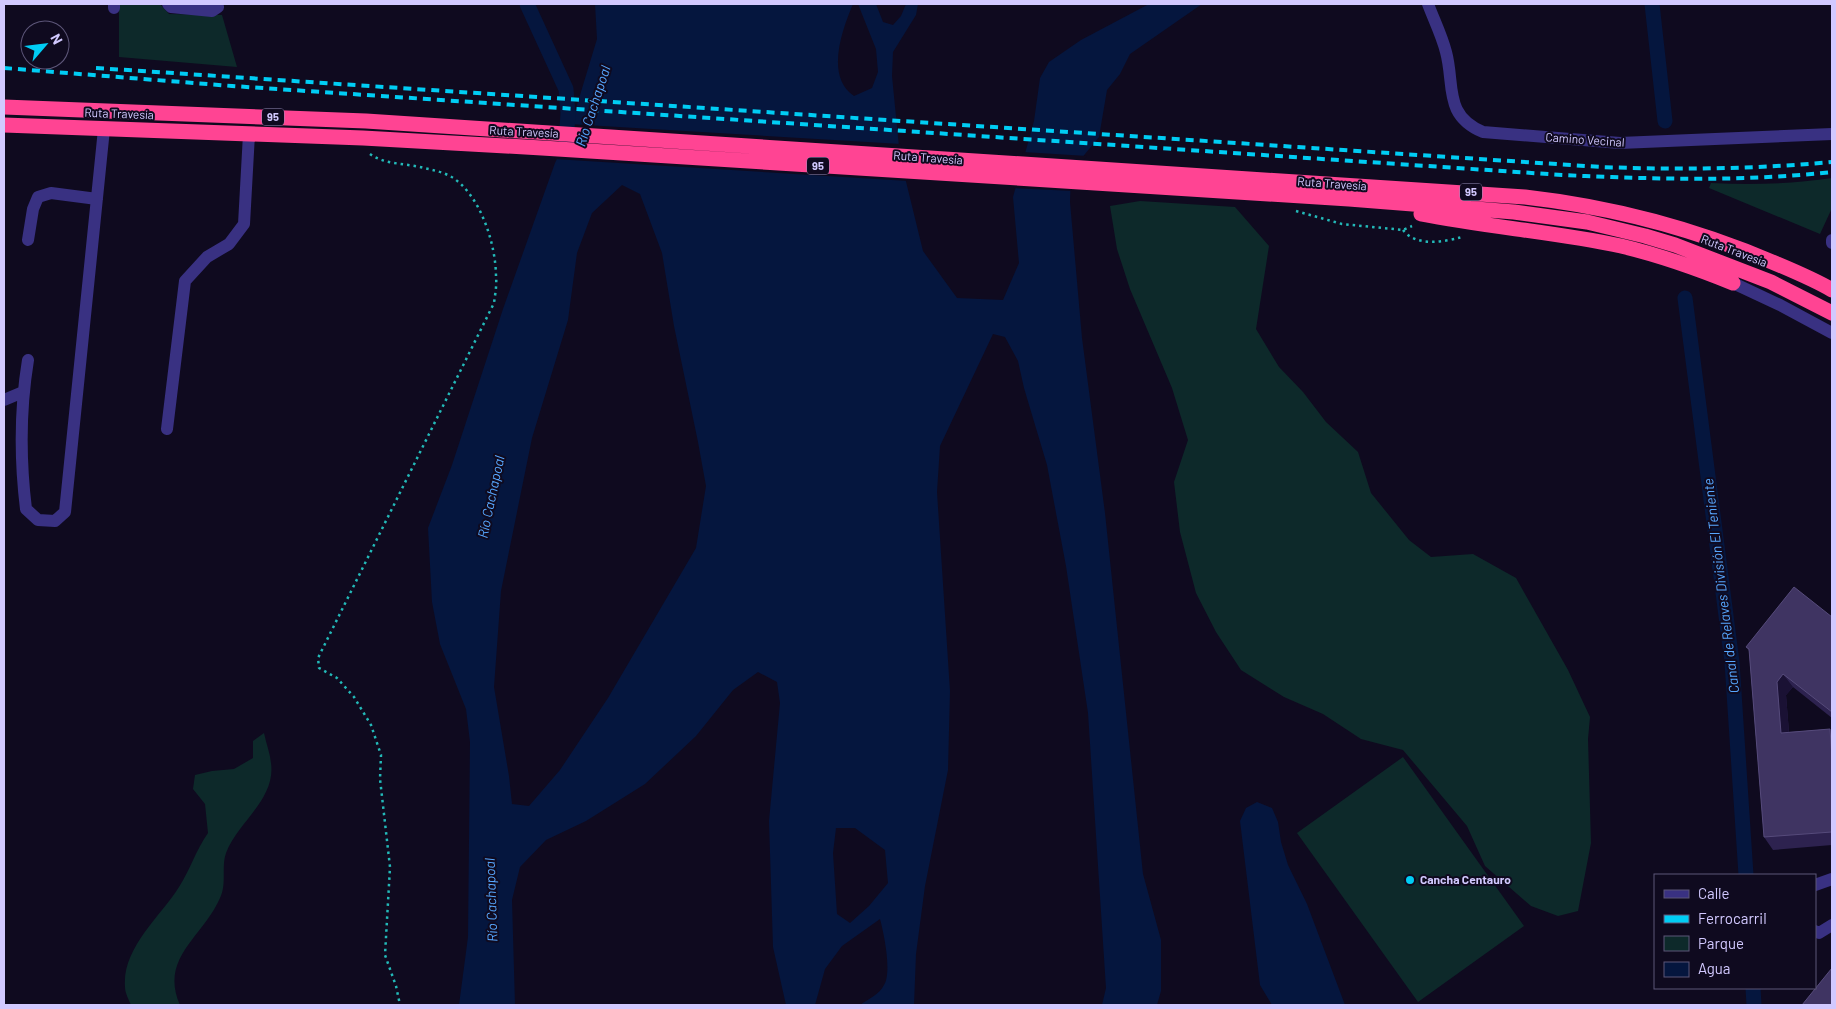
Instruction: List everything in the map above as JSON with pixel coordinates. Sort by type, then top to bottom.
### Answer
[{"type":"highway","name":"Ruta Travesía","points":[[4,107],[366,121],[542,141]]},
{"type":"highway","name":"Ruta Travesía","points":[[4,125],[363,138],[542,141],[1095,176],[1525,196],[1633,215],[1712,238],[1759,256],[1832,290]]},
{"type":"highway","name":"Ruta Travesía","points":[[1095,176],[1348,200],[1514,212],[1580,221],[1617,228],[1675,245],[1771,282],[1832,313]]},
{"type":"highway","points":[[1348,200],[1426,215],[1574,237],[1620,246],[1682,264],[1733,283]]},
{"type":"street","points":[[168,4],[171,7],[212,11],[218,7],[217,4]]},
{"type":"street","name":"Camino Vecinal","points":[[1428,4],[1446,51],[1452,94],[1459,114],[1470,126],[1483,132],[1620,143],[1832,134]]},
{"type":"street","points":[[28,360],[23,392],[22,472],[26,509],[38,520],[55,521],[65,512],[104,129]]},
{"type":"street","points":[[167,429],[185,281],[207,257],[229,244],[244,224],[249,134]]},
{"type":"street","points":[[28,240],[33,209],[38,197],[51,193],[97,199]]},
{"type":"street","points":[[1733,283],[1780,305],[1832,333]]},
{"type":"street","points":[[4,400],[23,392]]},
{"type":"street","points":[[1816,885],[1832,879]]},
{"type":"street","points":[[1816,932],[1819,933],[1832,925]]},
{"type":"path","points":[[363,138],[366,148],[376,158],[442,173],[457,181],[466,190],[479,209],[492,247],[496,277],[494,303],[318,658],[319,668],[337,678],[354,697],[372,725],[381,755],[380,779],[390,868],[385,955],[396,986],[400,1005]]},
{"type":"path","points":[[1290,209],[1342,224],[1402,230],[1410,226],[1416,226]]},
{"type":"path","points":[[1402,230],[1408,237],[1426,241],[1447,241],[1462,237],[1454,234]]},
{"type":"green space","points":[[119,4],[160,4],[169,14],[222,15],[237,67],[119,57]]},
{"type":"green space","points":[[1832,178],[1832,208],[1820,234],[1709,188],[1711,183],[1772,184]]},
{"type":"green space","points":[[1140,201],[1235,207],[1269,246],[1256,329],[1279,367],[1303,392],[1326,422],[1358,452],[1371,493],[1409,540],[1431,557],[1473,554],[1516,578],[1568,670],[1590,717],[1588,739],[1591,843],[1578,911],[1558,916],[1531,906],[1485,866],[1467,826],[1403,750],[1361,739],[1323,714],[1284,697],[1241,670],[1216,632],[1196,593],[1180,532],[1174,482],[1188,440],[1172,388],[1130,289],[1117,249],[1110,206]]},
{"type":"green space","points":[[264,733],[271,763],[271,776],[268,788],[226,853],[222,893],[213,912],[186,948],[179,961],[175,974],[175,989],[180,1005],[131,1005],[125,987],[130,959],[144,934],[179,887],[208,833],[205,804],[193,789],[195,775],[234,769],[253,758],[253,741]]},
{"type":"green space","name":"Cancha Centauro","points":[[1403,757],[1524,926],[1418,1002],[1297,833]]},
{"type":"water","name":"Río Cachapoal","points":[[595,4],[853,4],[844,27],[838,65],[840,77],[845,88],[854,96],[872,88],[878,72],[876,49],[858,4],[876,4],[883,22],[893,25],[901,16],[906,4],[918,4],[916,15],[893,52],[892,76],[900,157],[923,251],[957,298],[1003,300],[1019,263],[1013,197],[1034,121],[1040,78],[1049,62],[1081,40],[1149,4],[1202,4],[1130,54],[1120,74],[1107,90],[1099,137],[1071,171],[1070,202],[1082,338],[1105,513],[1143,874],[1161,940],[1161,991],[1157,1005],[1102,1005],[1106,988],[1088,713],[1066,566],[1047,465],[1018,361],[1005,337],[993,334],[940,446],[937,492],[950,691],[948,770],[925,886],[916,954],[914,1005],[860,1005],[880,991],[886,979],[887,962],[880,919],[842,946],[825,969],[815,1005],[786,1005],[773,947],[769,821],[780,703],[777,682],[758,672],[733,690],[696,736],[645,784],[586,821],[546,840],[520,867],[512,900],[515,1005],[459,1005],[468,937],[470,742],[466,709],[440,644],[432,602],[428,528],[452,465],[503,309],[555,163],[567,138],[597,39]],"holes":[[[622,185],[640,194],[662,253],[674,326],[706,486],[696,548],[608,698],[560,770],[529,806],[512,804],[494,687],[501,591],[532,438],[568,320],[577,253],[592,213]],[[836,828],[855,828],[885,850],[888,883],[869,906],[850,923],[837,914],[833,853]]]},
{"type":"water","points":[[1257,802],[1272,808],[1278,822],[1281,842],[1288,865],[1307,904],[1345,1005],[1272,1005],[1260,985],[1240,821],[1246,808]]},
{"type":"pier","points":[[569,124],[901,144],[908,181],[554,159]]},
{"type":"pier","points":[[1023,152],[1087,156],[1074,171],[1073,191],[1013,188]]},
{"type":"building","points":[[1794,587],[1832,617],[1832,712],[1783,674],[1777,682],[1781,733],[1830,729],[1832,832],[1764,837],[1749,649],[1746,647]]},
{"type":"building","points":[[1832,968],[1832,1005],[1802,1005]]},
{"type":"waterway","name":"Río Cachapoal","points":[[527,4],[566,89],[568,113],[566,146]]},
{"type":"waterway","name":"Canal de Relaves División El Teniente","points":[[1652,4],[1665,121]]},
{"type":"waterway","name":"Canal de Relaves División El Teniente","points":[[1685,298],[1732,662],[1746,874]]},
{"type":"waterway","name":"Canal de Relaves División El Teniente","points":[[1753,989],[1754,1005]]},
{"type":"railway","points":[[4,68],[232,86],[1562,175],[1731,178],[1832,172]]},
{"type":"railway","points":[[96,68],[1601,167],[1717,168],[1832,162]]},
{"type":"place","name":"Cancha Centauro","points":[[1410,880]]}]
